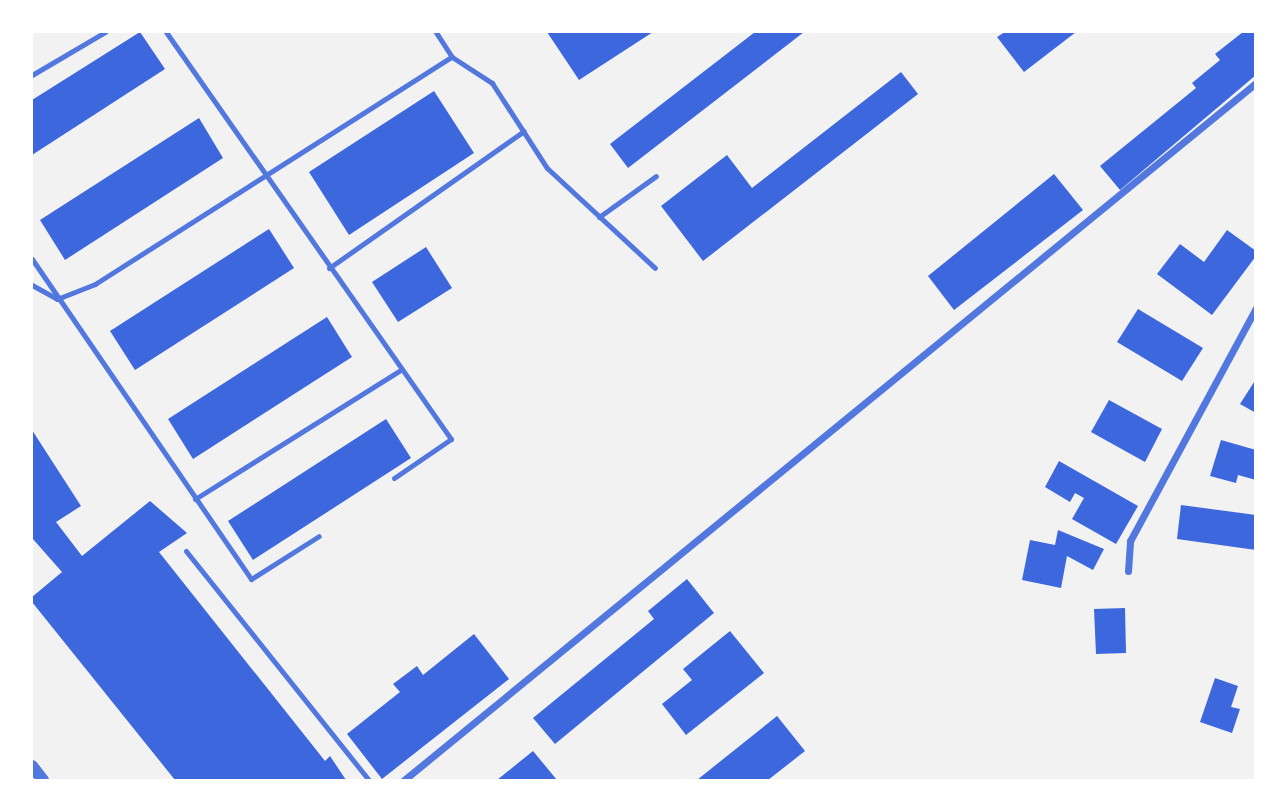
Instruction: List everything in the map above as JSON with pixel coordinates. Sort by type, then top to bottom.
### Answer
[{"type":"street","points":[[404,780],[1255,83]]},
{"type":"street","points":[[1128,571],[1130,541],[1255,308]]},
{"type":"street","points":[[32,766],[43,780]]},
{"type":"lane","points":[[32,75],[104,32]]},
{"type":"lane","points":[[166,32],[399,371],[451,439],[394,478]]},
{"type":"lane","points":[[436,32],[452,57],[492,83],[547,168],[655,268]]},
{"type":"lane","points":[[57,299],[95,284],[452,57]]},
{"type":"lane","points":[[329,268],[524,131]]},
{"type":"lane","points":[[599,217],[656,176]]},
{"type":"lane","points":[[32,259],[251,579],[319,536]]},
{"type":"lane","points":[[32,285],[57,299]]},
{"type":"lane","points":[[195,499],[399,371]]},
{"type":"lane","points":[[186,551],[369,780]]},
{"type":"building","points":[[140,32],[165,69],[32,155],[32,100]]},
{"type":"building","points":[[547,32],[653,32],[579,80]]},
{"type":"building","points":[[755,32],[804,32],[628,168],[610,144]]},
{"type":"building","points":[[1005,32],[1076,32],[1024,72],[997,37]]},
{"type":"building","points":[[1243,32],[1256,32],[1256,75],[1120,190],[1100,166],[1196,88],[1192,83],[1220,60],[1215,54]]},
{"type":"building","points":[[901,72],[918,94],[703,261],[661,206],[727,155],[752,188]]},
{"type":"building","points":[[434,91],[474,153],[349,235],[309,172]]},
{"type":"building","points":[[199,118],[223,158],[65,260],[40,220]]},
{"type":"building","points":[[1054,174],[1083,210],[954,310],[928,276]]},
{"type":"building","points":[[269,229],[294,268],[135,370],[110,331]]},
{"type":"building","points":[[1227,230],[1256,251],[1256,256],[1212,315],[1157,274],[1180,244],[1204,262]]},
{"type":"building","points":[[426,247],[452,288],[398,322],[372,282]]},
{"type":"building","points":[[1138,309],[1203,348],[1182,381],[1117,342]]},
{"type":"building","points":[[327,317],[352,357],[193,459],[168,419]]},
{"type":"building","points":[[1256,379],[1256,413],[1240,404]]},
{"type":"building","points":[[1109,400],[1162,429],[1145,462],[1091,432]]},
{"type":"building","points":[[386,419],[411,458],[253,560],[228,521]]},
{"type":"building","points":[[32,430],[81,506],[56,522],[82,556],[150,501],[187,533],[159,552],[325,761],[330,756],[346,780],[175,780],[32,602],[32,597],[62,572],[32,538]]},
{"type":"building","points":[[1221,440],[1256,450],[1256,480],[1238,475],[1236,483],[1210,476]]},
{"type":"building","points":[[1059,461],[1138,506],[1116,544],[1072,519],[1084,498],[1075,493],[1070,502],[1045,487]]},
{"type":"building","points":[[1181,505],[1256,515],[1256,550],[1177,539]]},
{"type":"building","points":[[1058,530],[1104,549],[1093,570],[1067,556],[1061,588],[1022,580],[1030,540],[1055,545]]},
{"type":"building","points":[[687,579],[714,613],[555,744],[533,718],[654,619],[648,611]]},
{"type":"building","points":[[1125,608],[1126,653],[1096,654],[1094,609]]},
{"type":"building","points":[[730,631],[764,673],[686,735],[662,704],[692,680],[683,669]]},
{"type":"building","points":[[474,634],[509,679],[382,779],[347,734],[400,692],[393,684],[417,666],[423,675]]},
{"type":"building","points":[[1215,678],[1238,686],[1231,707],[1240,709],[1232,733],[1200,722]]},
{"type":"building","points":[[777,716],[805,751],[768,780],[697,780]]},
{"type":"building","points":[[533,751],[557,780],[497,780]]}]
